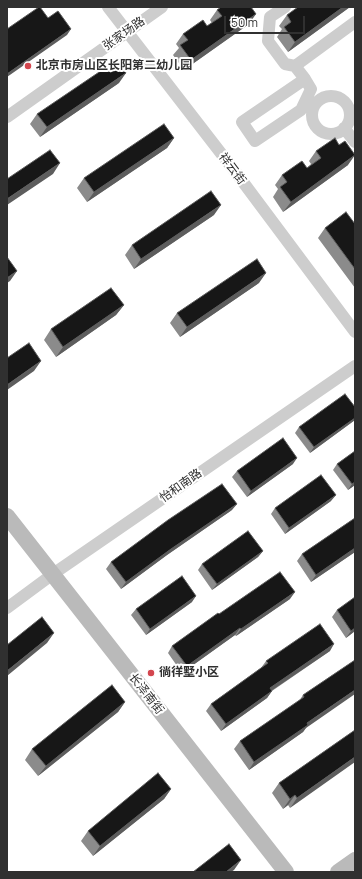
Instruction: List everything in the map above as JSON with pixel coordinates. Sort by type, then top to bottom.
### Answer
[{"type":"street","name":"祥云街","points":[[108,7],[237,174],[355,332]]},
{"type":"street","name":"张家场路","points":[[7,117],[162,7]]},
{"type":"street","points":[[285,7],[270,17],[268,41],[285,64],[294,66],[304,79],[311,89],[312,100],[312,114],[315,125],[318,129],[329,134],[335,134],[344,128],[348,122],[348,110],[346,104],[341,99],[328,97],[312,100],[301,110],[255,141],[242,122],[304,79]]},
{"type":"street","points":[[294,66],[355,22]]},
{"type":"street","points":[[344,128],[355,142]]},
{"type":"street","name":"怡和南路","points":[[7,608],[53,574],[355,366]]},
{"type":"street","name":"长泽南街","points":[[7,516],[286,872]]},
{"type":"street","points":[[338,872],[355,860]]},
{"type":"building","points":[[39,7],[48,18],[58,11],[71,29],[7,74],[7,29]]},
{"type":"building","points":[[221,7],[251,7],[256,14],[191,60],[180,45],[188,40],[183,34],[203,20],[207,26],[222,16],[217,10]]},
{"type":"building","points":[[298,7],[343,7],[295,42],[284,27],[291,22],[287,15]]},
{"type":"building","points":[[117,60],[126,73],[47,127],[37,114]]},
{"type":"building","points":[[164,124],[174,138],[94,192],[84,178]]},
{"type":"building","points":[[335,138],[339,145],[345,141],[355,155],[291,202],[280,187],[287,182],[282,175],[302,161],[307,168],[321,158],[316,151]]},
{"type":"building","points":[[50,150],[60,163],[7,199],[7,179]]},
{"type":"building","points":[[211,191],[221,205],[141,259],[132,245]]},
{"type":"building","points":[[346,212],[355,224],[355,269],[325,228]]},
{"type":"building","points":[[7,257],[17,271],[7,278]]},
{"type":"building","points":[[257,259],[266,273],[187,327],[177,313]]},
{"type":"building","points":[[111,288],[124,305],[63,347],[51,329]]},
{"type":"building","points":[[29,343],[41,361],[7,385],[7,358]]},
{"type":"building","points":[[345,394],[355,407],[355,418],[314,447],[299,427]]},
{"type":"building","points":[[283,438],[297,458],[251,491],[237,471]]},
{"type":"building","points":[[355,451],[355,482],[352,484],[337,464]]},
{"type":"building","points":[[321,475],[336,495],[289,528],[275,508]]},
{"type":"building","points":[[222,484],[237,504],[126,582],[111,562],[168,520]]},
{"type":"building","points":[[355,518],[355,548],[316,575],[302,554]]},
{"type":"building","points":[[248,531],[263,551],[217,584],[202,564]]},
{"type":"building","points":[[280,572],[295,592],[241,629],[240,628],[187,666],[172,646],[218,613],[219,614]]},
{"type":"building","points":[[182,576],[196,596],[150,629],[136,609]]},
{"type":"building","points":[[355,597],[355,628],[351,631],[337,610]]},
{"type":"building","points":[[42,617],[54,633],[7,671],[7,645]]},
{"type":"building","points":[[320,624],[334,644],[270,688],[272,691],[226,724],[211,704],[268,663],[266,661]]},
{"type":"building","points":[[355,660],[355,690],[307,723],[308,725],[254,762],[240,741],[304,697],[303,695]]},
{"type":"building","points":[[112,685],[125,702],[46,766],[32,749]]},
{"type":"building","points":[[355,730],[355,757],[297,798],[295,795],[290,799],[279,783]]},
{"type":"building","points":[[158,773],[171,789],[100,846],[88,831]]},
{"type":"building","points":[[229,844],[241,860],[226,872],[193,872]]},
{"type":"place","name":"北京市房山区长阳第二幼儿园","points":[[28,66]]},
{"type":"place","name":"徜徉墅小区","points":[[151,673]]}]
